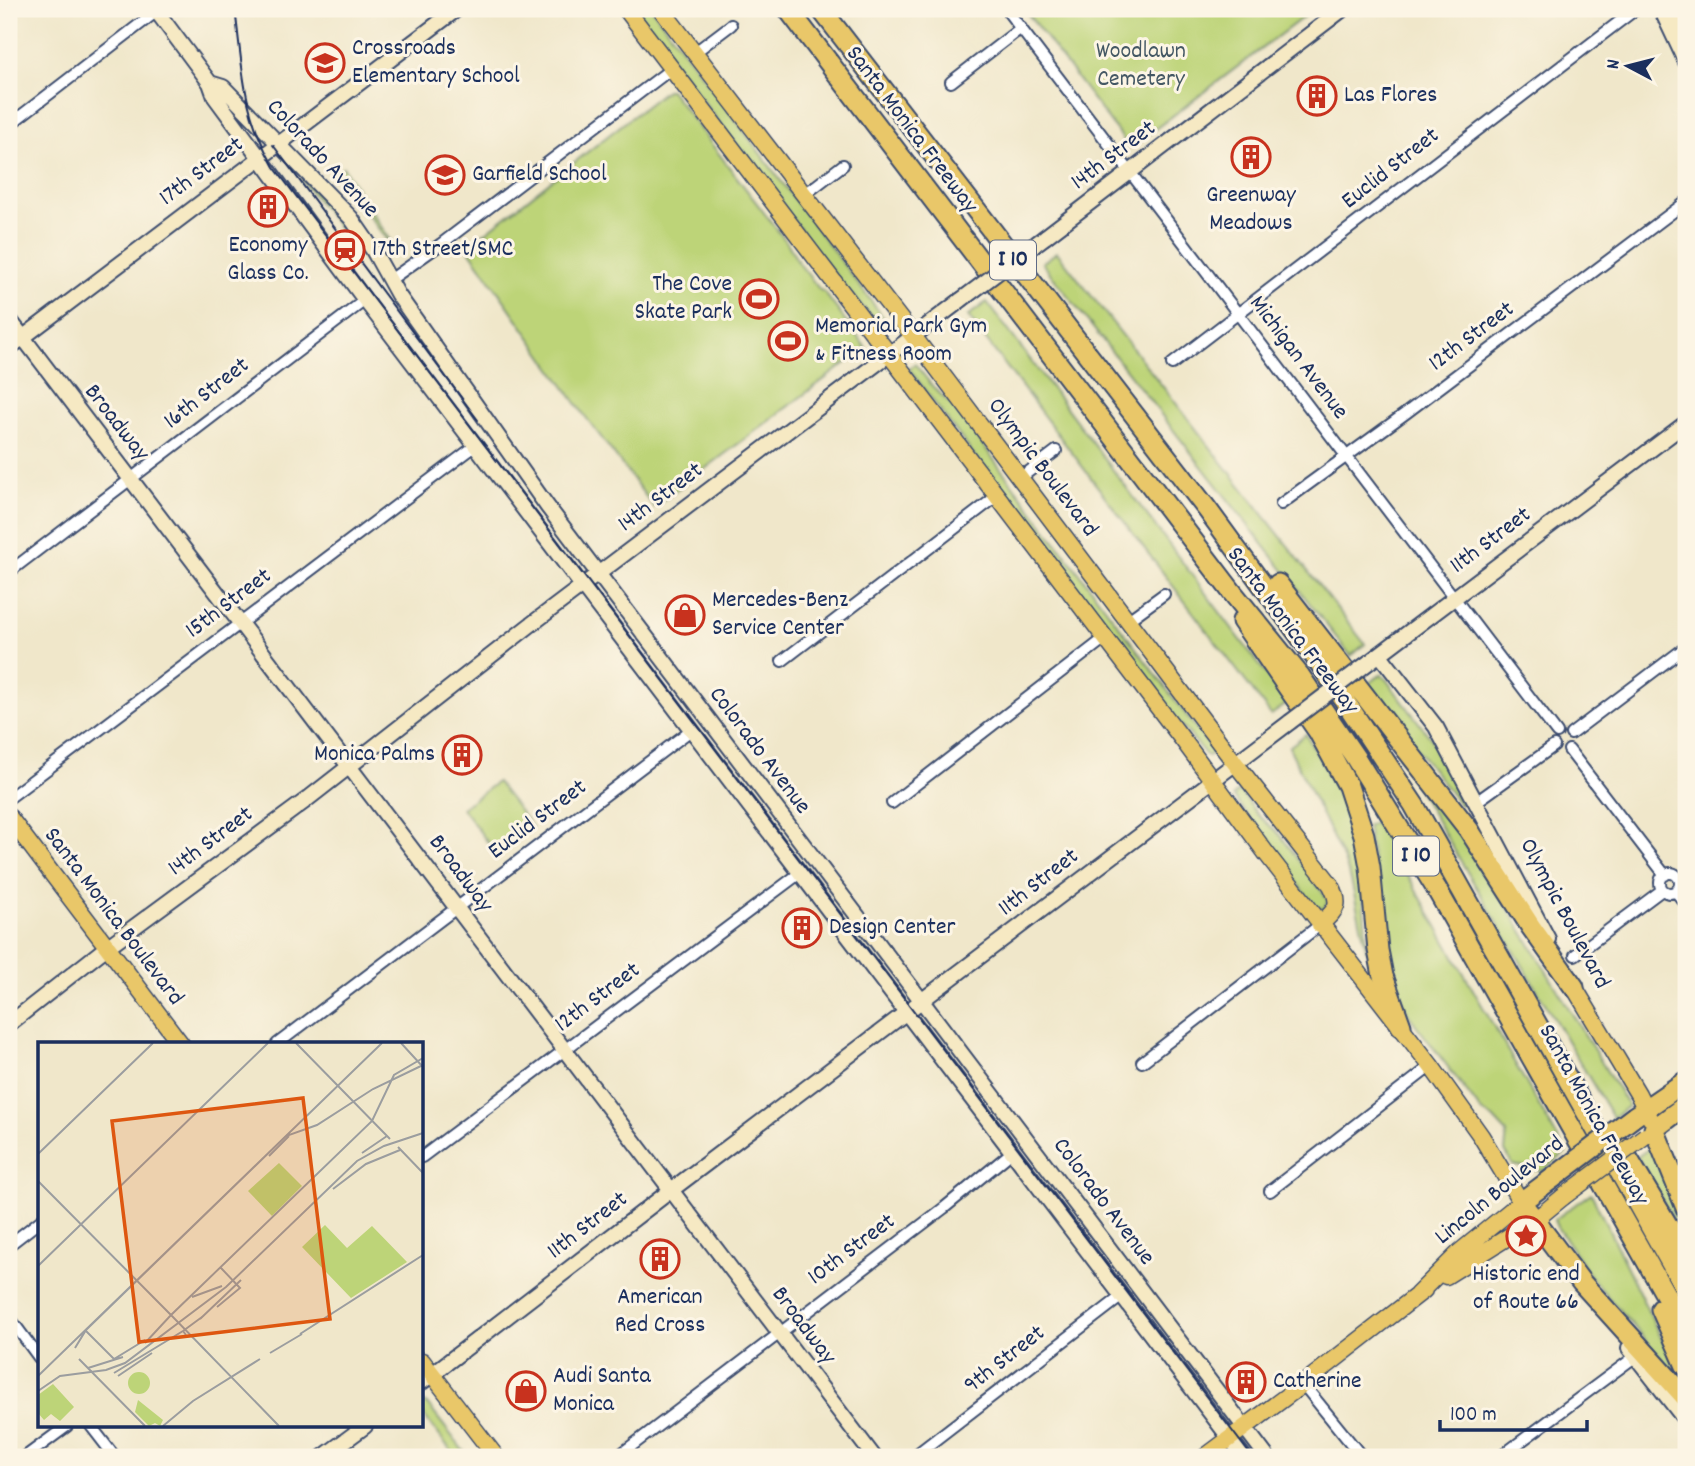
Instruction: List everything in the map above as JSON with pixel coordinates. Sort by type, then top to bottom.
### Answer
[{"type":"highway","name":"Santa Monica Freeway","points":[[788,9],[1232,592],[1300,676],[1355,757],[1436,888],[1686,1331]]},
{"type":"highway","name":"Santa Monica Freeway","points":[[821,9],[1207,509],[1321,666],[1414,805],[1686,1290]]},
{"type":"highway","points":[[1207,509],[1248,546],[1404,743],[1469,830],[1531,927],[1574,986]]},
{"type":"highway","points":[[1232,592],[1244,627],[1290,687],[1318,731],[1348,786],[1357,809],[1368,856],[1383,976],[1401,1026]]},
{"type":"highway","points":[[1535,1018],[1593,1104],[1686,1256]]},
{"type":"highway","name":"Lincoln Boulevard","points":[[1521,1202],[1640,1112],[1686,1081]]},
{"type":"highway","name":"Lincoln Boulevard","points":[[1650,1132],[1686,1105]]},
{"type":"highway","name":"Olympic Boulevard","points":[[1650,1132],[1686,1208]]},
{"type":"highway","points":[[1521,1202],[1582,1283],[1686,1398]]},
{"type":"highway","points":[[1646,1261],[1658,1304],[1686,1366]]},
{"type":"main road","points":[[626,9],[1213,780],[1320,925],[1401,1026],[1481,1136],[1521,1202]]},
{"type":"main road","name":"Olympic Boulevard","points":[[661,9],[913,336],[1235,763],[1331,884],[1338,899],[1337,906],[1320,925]]},
{"type":"main road","name":"Santa Monica Boulevard","points":[[9,817],[179,1042]]},
{"type":"main road","name":"Olympic Boulevard","points":[[1574,986],[1650,1132]]},
{"type":"main road","name":"Lincoln Boulevard","points":[[1205,1457],[1417,1295],[1535,1220],[1650,1132]]},
{"type":"main road","name":"Lincoln Boulevard","points":[[1417,1295],[1461,1251],[1521,1202]]},
{"type":"main road","points":[[427,1378],[496,1457]]},
{"type":"street","name":"17th Street","points":[[9,348],[457,9]]},
{"type":"street","name":"Michigan Avenue","points":[[1006,9],[1557,733]]},
{"type":"street","name":"14th Street","points":[[9,1024],[1343,9]]},
{"type":"street","name":"Euclid Street","points":[[1172,364],[1636,9]]},
{"type":"street","points":[[1661,9],[1684,39]]},
{"type":"street","points":[[1674,9],[1684,39],[1686,62]]},
{"type":"street","name":"Colorado Avenue","points":[[156,10],[210,83],[215,97],[365,300],[1244,1457]]},
{"type":"street","points":[[9,125],[156,10]]},
{"type":"street","points":[[694,53],[731,25]]},
{"type":"street","points":[[951,82],[1021,28]]},
{"type":"street","points":[[390,280],[671,69]]},
{"type":"street","name":"Colorado Avenue","points":[[210,83],[223,87],[351,218],[429,341],[597,575],[1267,1457]]},
{"type":"street","points":[[804,195],[843,165]]},
{"type":"street","name":"12th Street","points":[[1281,504],[1686,202]]},
{"type":"street","name":"16th Street","points":[[9,572],[365,300]]},
{"type":"street","name":"Broadway","points":[[9,319],[874,1457]]},
{"type":"street","name":"11th Street","points":[[427,1378],[670,1191],[1686,423]]},
{"type":"street","name":"15th Street","points":[[9,798],[475,446]]},
{"type":"street","points":[[1019,479],[1056,451]]},
{"type":"street","points":[[782,661],[997,496]]},
{"type":"street","points":[[1127,621],[1164,594]]},
{"type":"street","points":[[892,803],[1105,638]]},
{"type":"street","points":[[1571,734],[1686,647]]},
{"type":"street","name":"Olympic Boulevard","points":[[1380,655],[1436,727],[1574,986]]},
{"type":"street","name":"Euclid Street","points":[[279,1042],[691,730]]},
{"type":"street","points":[[1569,750],[1560,751],[1554,746],[1553,738],[1563,731],[1571,734]]},
{"type":"street","points":[[1569,750],[1573,741],[1571,734]]},
{"type":"street","points":[[1476,802],[1554,746]]},
{"type":"street","points":[[1569,750],[1665,875]]},
{"type":"street","name":"12th Street","points":[[424,1155],[800,873]]},
{"type":"street","points":[[1662,890],[1660,880],[1665,875],[1682,874],[1676,892]]},
{"type":"street","points":[[1662,890],[1668,893],[1676,892]]},
{"type":"street","points":[[1575,955],[1662,890]]},
{"type":"street","points":[[1676,892],[1686,904]]},
{"type":"street","points":[[1142,1062],[1320,925]]},
{"type":"street","points":[[1270,1191],[1431,1066]]},
{"type":"street","name":"10th Street","points":[[617,1457],[944,1208],[1012,1152]]},
{"type":"street","points":[[9,1245],[38,1223]]},
{"type":"street","points":[[1582,1283],[1602,1315],[1686,1421]]},
{"type":"street","name":"9th Street","points":[[913,1457],[1122,1296]]},
{"type":"street","points":[[9,1317],[38,1356]]},
{"type":"street","points":[[1500,1457],[1636,1356]]},
{"type":"street","points":[[1303,1384],[1362,1457]]},
{"type":"street","points":[[25,1457],[64,1428]]},
{"type":"street","points":[[93,1428],[115,1457]]},
{"type":"street","points":[[323,1457],[362,1428]]},
{"type":"green space","points":[[633,9],[652,9],[889,325],[882,328],[847,291]]},
{"type":"green space","name":"Woodlawn Cemetery","points":[[1024,9],[1314,9],[1130,148]]},
{"type":"green space","points":[[666,90],[670,90],[788,244],[798,262],[866,348],[654,507],[585,416],[467,247]]},
{"type":"green space","points":[[343,167],[391,242],[389,243],[356,198],[334,174]]},
{"type":"green space","points":[[301,179],[349,223],[393,297]]},
{"type":"green space","points":[[1057,252],[1365,644],[1351,656],[1042,263]]},
{"type":"green space","points":[[987,302],[1288,703],[1271,715],[968,316]]},
{"type":"green space","points":[[915,364],[955,408],[1214,752],[1208,756],[1205,754],[1169,714],[909,369]]},
{"type":"green space","points":[[1382,674],[1432,740],[1464,800],[1460,805],[1367,685]]},
{"type":"green space","points":[[1306,734],[1325,767],[1348,820],[1363,895],[1367,952],[1345,863],[1289,747]]},
{"type":"green space","points":[[1403,755],[1476,855],[1628,1106],[1613,1118],[1399,757]]},
{"type":"green space","points":[[497,782],[532,827],[496,853],[462,808]]},
{"type":"green space","points":[[1240,791],[1257,814],[1281,836],[1328,900],[1324,909],[1315,907],[1233,796]]},
{"type":"green space","points":[[1377,821],[1566,1153],[1543,1171],[1513,1165],[1505,1151],[1507,1133],[1493,1118],[1482,1112],[1411,1018],[1392,985],[1367,826]]},
{"type":"green space","points":[[1651,1147],[1686,1228],[1686,1241],[1637,1157]]},
{"type":"green space","points":[[1591,1193],[1683,1383],[1595,1282],[1557,1227],[1554,1220]]},
{"type":"green space","points":[[424,1403],[468,1457],[456,1457],[424,1416]]},
{"type":"tram line","points":[[235,9],[242,71],[250,109],[263,147],[274,167],[1252,1457]]},
{"type":"tram line","points":[[273,145],[478,420]]},
{"type":"place","name":"Crossroads Elementary School","points":[[325,63]]},
{"type":"place","name":"Las Flores","points":[[1317,96]]},
{"type":"place","name":"Greenway Meadows","points":[[1251,157]]},
{"type":"place","name":"Garfield School","points":[[445,175]]},
{"type":"place","name":"Economy Glass Co.","points":[[268,207]]},
{"type":"place","name":"17th Street/SMC","points":[[345,250]]},
{"type":"place","name":"The Cove Skate Park","points":[[759,299]]},
{"type":"place","name":"Memorial Park Gym & Fitness Room","points":[[788,341]]},
{"type":"place","name":"Mercedes-Benz Service Center","points":[[685,615]]},
{"type":"place","name":"Monica Palms","points":[[462,755]]},
{"type":"place","name":"Design Center","points":[[802,928]]},
{"type":"place","name":"Historic end of Route 66","points":[[1526,1236]]},
{"type":"place","name":"American Red Cross","points":[[660,1259]]},
{"type":"place","name":"Catherine","points":[[1246,1382]]},
{"type":"place","name":"Audi Santa Monica","points":[[526,1391]]}]
